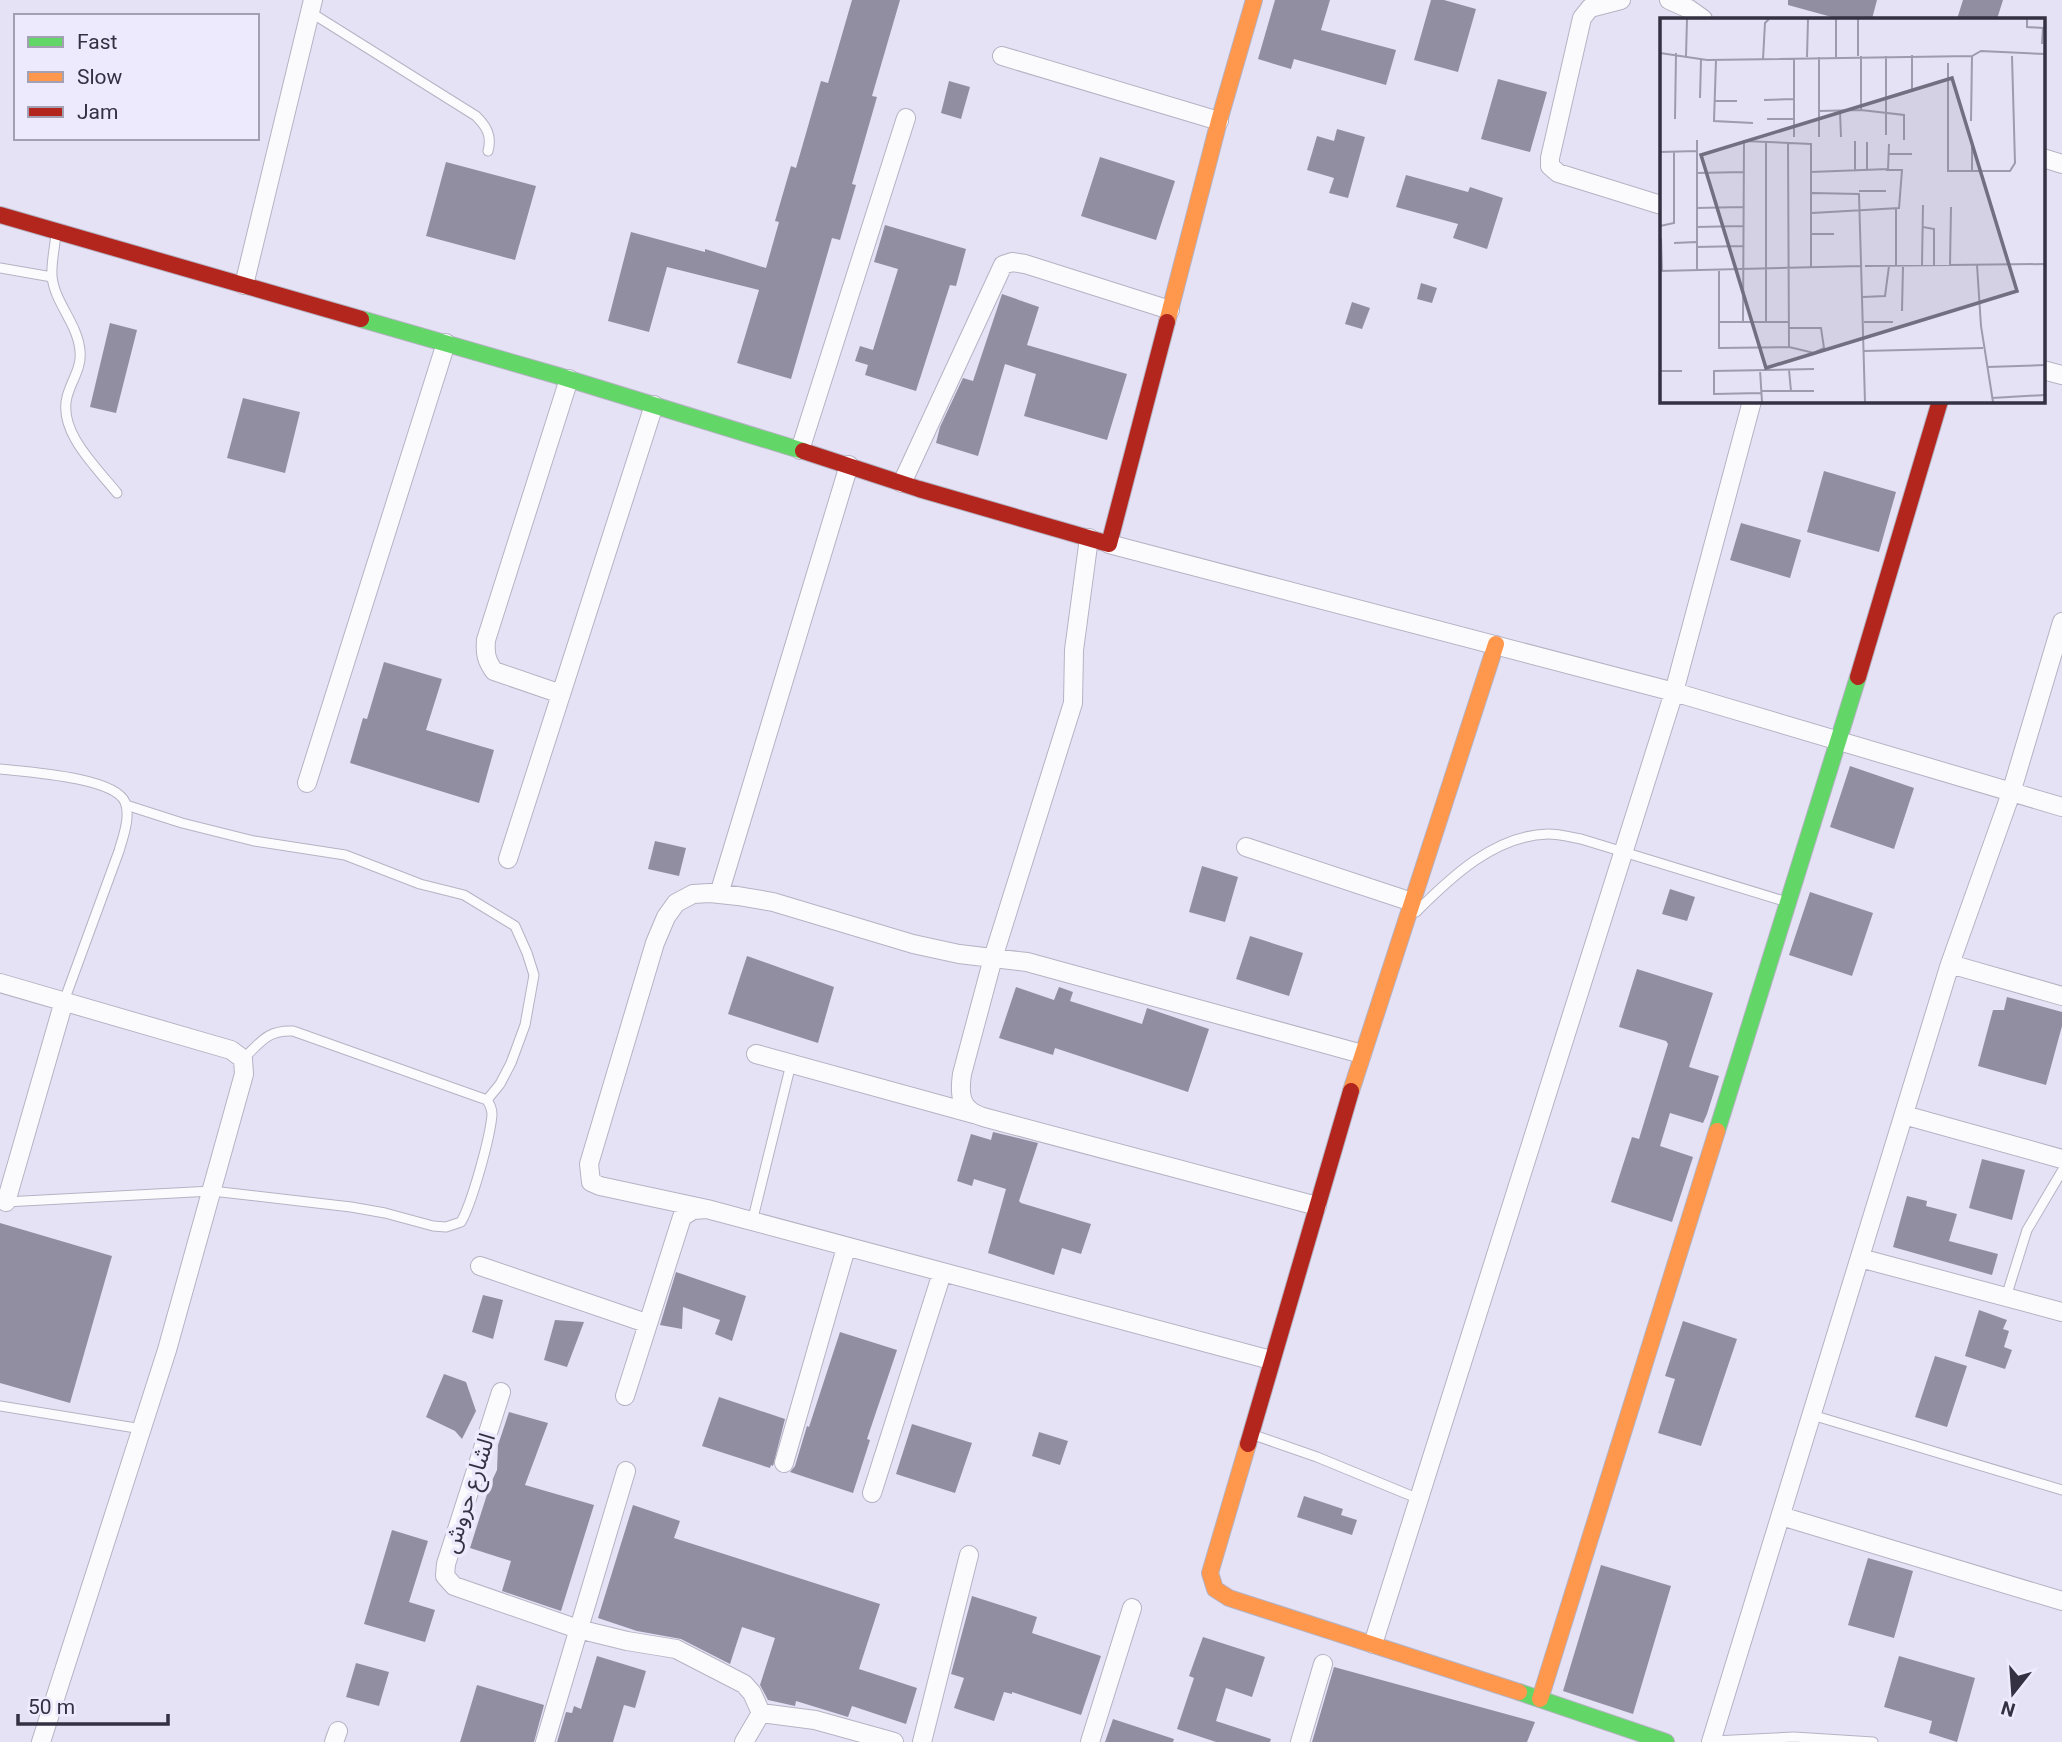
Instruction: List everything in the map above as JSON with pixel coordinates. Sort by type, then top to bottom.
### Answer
[{"type":"street","points":[[1109,544],[1219,121],[1254,0]]},
{"type":"street","points":[[1621,0],[1590,8],[1582,18],[1550,166],[1558,173],[1660,205]]},
{"type":"street","points":[[1669,0],[1702,18]]},
{"type":"street","points":[[244,285],[311,6]]},
{"type":"street","points":[[1002,56],[1219,121]]},
{"type":"street","points":[[800,450],[906,118]]},
{"type":"street","points":[[2044,158],[2062,164]]},
{"type":"street","points":[[0,215],[569,379],[902,483],[1109,544],[1674,692],[2062,807]]},
{"type":"street","points":[[902,483],[1003,265],[1012,262],[1025,264],[1170,310]]},
{"type":"street","points":[[307,783],[446,343]]},
{"type":"street","points":[[2044,370],[2062,375]]},
{"type":"street","points":[[561,694],[494,671],[485,653],[486,640],[569,379]]},
{"type":"street","points":[[1373,1644],[1674,692],[1752,402]]},
{"type":"street","points":[[1541,1699],[1839,741],[1940,402]]},
{"type":"street","points":[[509,859],[654,405]]},
{"type":"street","points":[[719,894],[849,465]]},
{"type":"street","points":[[974,1114],[962,1104],[962,1074],[993,958],[1073,703],[1074,650],[1089,538]]},
{"type":"street","points":[[1712,1741],[1950,964],[2011,793],[2062,622]]},
{"type":"street","points":[[1496,644],[1362,1054],[1210,1573],[1215,1589],[1229,1598],[1666,1742]]},
{"type":"street","points":[[1246,846],[1412,902]]},
{"type":"street","points":[[1271,1360],[707,1209],[653,1200],[600,1186],[591,1182],[589,1164],[655,943],[666,917],[676,903],[692,894],[719,894],[773,902],[913,944],[959,954],[1027,962],[1362,1054]]},
{"type":"street","points":[[1950,964],[2062,996]]},
{"type":"street","points":[[0,982],[231,1050],[243,1059],[244,1074],[167,1350],[41,1742]]},
{"type":"street","points":[[3,1203],[64,1001]]},
{"type":"street","points":[[756,1054],[1317,1206]]},
{"type":"street","points":[[1904,1115],[2062,1159]]},
{"type":"street","points":[[625,1396],[646,1323],[682,1217],[693,1210],[707,1209]]},
{"type":"street","points":[[784,1463],[846,1248]]},
{"type":"street","points":[[1860,1258],[2062,1312]]},
{"type":"street","points":[[480,1266],[646,1323]]},
{"type":"street","points":[[872,1493],[942,1273]]},
{"type":"street","name":"الشارع حروش","points":[[501,1392],[446,1564],[445,1576],[454,1586],[578,1629]]},
{"type":"street","points":[[545,1742],[626,1471]]},
{"type":"street","points":[[1782,1516],[2062,1601]]},
{"type":"street","points":[[922,1742],[970,1555]]},
{"type":"street","points":[[1090,1742],[1132,1608]]},
{"type":"street","points":[[578,1629],[676,1649],[744,1684],[752,1693],[761,1713]]},
{"type":"street","points":[[1300,1742],[1323,1664]]},
{"type":"street","points":[[744,1742],[761,1713]]},
{"type":"street","points":[[761,1713],[816,1720],[894,1742]]},
{"type":"lane","points":[[311,6],[476,116],[486,126],[490,136],[488,151]]},
{"type":"lane","points":[[56,232],[52,277],[80,351],[78,370],[65,406],[68,423],[75,439],[117,493]]},
{"type":"lane","points":[[0,268],[52,277]]},
{"type":"lane","points":[[0,769],[59,775],[97,784],[119,794],[126,804],[182,823],[254,841],[345,855],[420,884],[464,895],[515,926],[534,975],[525,1025],[512,1063],[500,1084],[486,1100]]},
{"type":"lane","points":[[64,1001],[120,851],[126,804]]},
{"type":"lane","points":[[1405,923],[1458,872],[1507,844],[1533,835],[1560,834],[1788,902]]},
{"type":"lane","points":[[3,1203],[212,1191],[351,1207],[433,1226],[446,1227],[461,1222],[467,1212],[491,1119],[491,1106],[486,1100],[293,1031],[277,1030],[267,1035],[243,1059]]},
{"type":"lane","points":[[752,1222],[791,1063]]},
{"type":"lane","points":[[2006,1297],[2026,1230],[2062,1171]]},
{"type":"lane","points":[[0,1406],[142,1429]]},
{"type":"lane","points":[[1812,1415],[2062,1490]]},
{"type":"lane","points":[[1250,1434],[1317,1457],[1419,1499]]},
{"type":"lane","points":[[1712,1741],[1794,1737],[1873,1742]]},
{"type":"building","points":[[852,0],[900,0],[872,96],[877,97],[852,184],[856,185],[840,240],[832,238],[791,379],[737,363],[759,290],[667,267],[649,332],[608,321],[631,232],[705,252],[705,249],[766,268],[779,222],[775,221],[791,166],[796,168],[821,81],[828,83]]},
{"type":"building","points":[[1275,0],[1330,0],[1321,30],[1396,50],[1386,85],[1294,59],[1291,69],[1258,59]]},
{"type":"building","points":[[1431,0],[1444,0],[1476,9],[1458,72],[1414,60]]},
{"type":"building","points":[[1788,0],[1877,0],[1872,18],[1835,18],[1788,5]]},
{"type":"building","points":[[1963,0],[2003,0],[1997,18],[1957,18]]},
{"type":"building","points":[[1498,79],[1547,92],[1530,152],[1481,139]]},
{"type":"building","points":[[949,81],[970,87],[961,119],[941,113]]},
{"type":"building","points":[[1337,129],[1365,137],[1348,198],[1329,193],[1334,178],[1307,170],[1317,136],[1334,141]]},
{"type":"building","points":[[1100,157],[1175,181],[1156,240],[1081,216]]},
{"type":"building","points":[[446,162],[536,186],[515,260],[426,236]]},
{"type":"building","points":[[1406,175],[1468,192],[1470,187],[1503,198],[1487,249],[1453,238],[1458,224],[1396,207]]},
{"type":"building","points":[[885,225],[966,249],[956,286],[950,285],[916,391],[865,375],[868,365],[855,361],[860,346],[873,350],[898,269],[874,262]]},
{"type":"building","points":[[1421,283],[1437,288],[1432,303],[1417,299]]},
{"type":"building","points":[[1002,294],[1039,307],[1027,345],[1127,374],[1107,440],[1024,416],[1036,374],[1005,364],[978,456],[936,443],[940,427],[963,378],[973,381]]},
{"type":"building","points":[[1352,302],[1370,308],[1362,329],[1345,324]]},
{"type":"building","points":[[110,323],[137,330],[116,413],[90,407]]},
{"type":"building","points":[[243,398],[300,412],[285,473],[227,458]]},
{"type":"building","points":[[1824,471],[1896,492],[1879,552],[1807,532]]},
{"type":"building","points":[[1741,523],[1801,540],[1790,578],[1730,560]]},
{"type":"building","points":[[384,662],[442,679],[426,730],[494,750],[479,803],[350,763]]},
{"type":"building","points":[[1850,766],[1914,788],[1894,849],[1830,827]]},
{"type":"building","points":[[655,841],[686,848],[679,876],[648,869]]},
{"type":"building","points":[[1202,866],[1238,877],[1225,922],[1189,912]]},
{"type":"building","points":[[1670,889],[1695,897],[1687,921],[1662,914]]},
{"type":"building","points":[[1810,892],[1873,913],[1852,976],[1789,955]]},
{"type":"building","points":[[1250,936],[1303,953],[1289,996],[1236,979]]},
{"type":"building","points":[[747,956],[834,987],[818,1043],[728,1014]]},
{"type":"building","points":[[1637,969],[1713,993],[1689,1067],[1719,1076],[1707,1114],[1703,1123],[1670,1113],[1660,1146],[1693,1157],[1672,1222],[1611,1202],[1632,1137],[1639,1139],[1668,1044],[1666,1041],[1619,1027]]},
{"type":"building","points":[[1016,987],[1054,1000],[1059,987],[1073,992],[1070,1001],[1142,1024],[1147,1008],[1209,1029],[1188,1092],[1055,1048],[1053,1055],[999,1038]]},
{"type":"building","points":[[2007,997],[2062,1012],[2062,1026],[2046,1085],[1978,1066],[1993,1010],[2004,1010]]},
{"type":"building","points":[[993,1132],[1038,1143],[1019,1201],[1021,1203],[1091,1224],[1081,1254],[1062,1248],[1054,1275],[988,1253],[1006,1189],[974,1179],[972,1186],[957,1181],[971,1134],[991,1140]]},
{"type":"building","points":[[1982,1159],[2025,1170],[2012,1220],[1969,1208]]},
{"type":"building","points":[[1907,1196],[1927,1201],[1926,1206],[1957,1214],[1949,1241],[1998,1254],[1992,1275],[1893,1247]]},
{"type":"building","points":[[0,1223],[112,1256],[70,1403],[0,1383]]},
{"type":"building","points":[[676,1272],[746,1296],[732,1341],[715,1334],[720,1320],[683,1307],[682,1329],[660,1325]]},
{"type":"building","points":[[483,1295],[503,1300],[493,1339],[472,1332]]},
{"type":"building","points":[[1979,1310],[2007,1320],[2003,1329],[2009,1331],[2004,1347],[2012,1350],[2005,1369],[1965,1356]]},
{"type":"building","points":[[555,1320],[584,1322],[567,1367],[544,1360]]},
{"type":"building","points":[[1683,1321],[1737,1339],[1701,1446],[1658,1433],[1675,1379],[1665,1376]]},
{"type":"building","points":[[840,1332],[897,1350],[867,1439],[870,1440],[853,1493],[790,1472],[795,1466],[807,1426],[809,1427]]},
{"type":"building","points":[[1935,1356],[1967,1366],[1947,1427],[1915,1417]]},
{"type":"building","points":[[444,1374],[466,1382],[476,1411],[462,1439],[455,1431],[426,1417]]},
{"type":"building","points":[[719,1397],[785,1419],[773,1466],[770,1468],[702,1446]]},
{"type":"building","points":[[509,1412],[548,1423],[525,1485],[594,1505],[561,1611],[502,1591],[511,1561],[470,1548],[497,1470],[498,1445]]},
{"type":"building","points":[[912,1424],[972,1443],[955,1493],[896,1474]]},
{"type":"building","points":[[1039,1432],[1068,1441],[1060,1465],[1032,1456]]},
{"type":"building","points":[[1304,1496],[1343,1509],[1341,1515],[1357,1520],[1352,1535],[1297,1517]]},
{"type":"building","points":[[633,1505],[680,1521],[674,1538],[880,1604],[859,1669],[917,1688],[906,1724],[852,1706],[848,1717],[796,1701],[795,1706],[768,1700],[760,1685],[775,1638],[742,1627],[730,1664],[681,1639],[637,1631],[598,1618]]},
{"type":"building","points":[[392,1530],[428,1541],[409,1602],[435,1610],[425,1642],[364,1624]]},
{"type":"building","points":[[1868,1558],[1913,1571],[1894,1638],[1848,1625]]},
{"type":"building","points":[[1601,1565],[1671,1586],[1633,1714],[1563,1691]]},
{"type":"building","points":[[972,1596],[1037,1617],[1032,1633],[1101,1656],[1081,1715],[1012,1692],[1004,1692],[994,1721],[954,1708],[964,1678],[951,1674]]},
{"type":"building","points":[[1203,1637],[1265,1657],[1252,1697],[1226,1688],[1216,1721],[1271,1739],[1270,1742],[1216,1742],[1177,1729],[1194,1678],[1189,1676]]},
{"type":"building","points":[[597,1656],[646,1671],[635,1708],[624,1705],[613,1742],[557,1742],[566,1712],[572,1713],[574,1706],[581,1709]]},
{"type":"building","points":[[1899,1656],[1975,1678],[1957,1742],[1929,1733],[1932,1721],[1884,1707]]},
{"type":"building","points":[[356,1663],[389,1672],[379,1706],[346,1697]]},
{"type":"building","points":[[1334,1667],[1535,1722],[1527,1742],[1312,1742]]},
{"type":"building","points":[[477,1685],[544,1705],[534,1742],[460,1742]]},
{"type":"building","points":[[1113,1719],[1174,1739],[1173,1742],[1105,1742]]},
{"type":"traffic: fast","points":[[361,319],[803,451]]},
{"type":"traffic: fast","points":[[1717,1131],[1858,677]]},
{"type":"traffic: fast","points":[[1519,1692],[1666,1742]]},
{"type":"traffic: slow","points":[[1167,322],[1219,121],[1254,0]]},
{"type":"traffic: slow","points":[[1351,1091],[1496,644]]},
{"type":"traffic: slow","points":[[1540,1699],[1717,1131]]},
{"type":"traffic: slow","points":[[1248,1444],[1210,1573],[1215,1589],[1229,1598],[1519,1692]]},
{"type":"traffic: jam","points":[[0,215],[361,319]]},
{"type":"traffic: jam","points":[[803,451],[919,489],[1109,544],[1167,322]]},
{"type":"traffic: jam","points":[[1858,677],[1940,402]]},
{"type":"traffic: jam","points":[[1248,1444],[1351,1091]]}]
